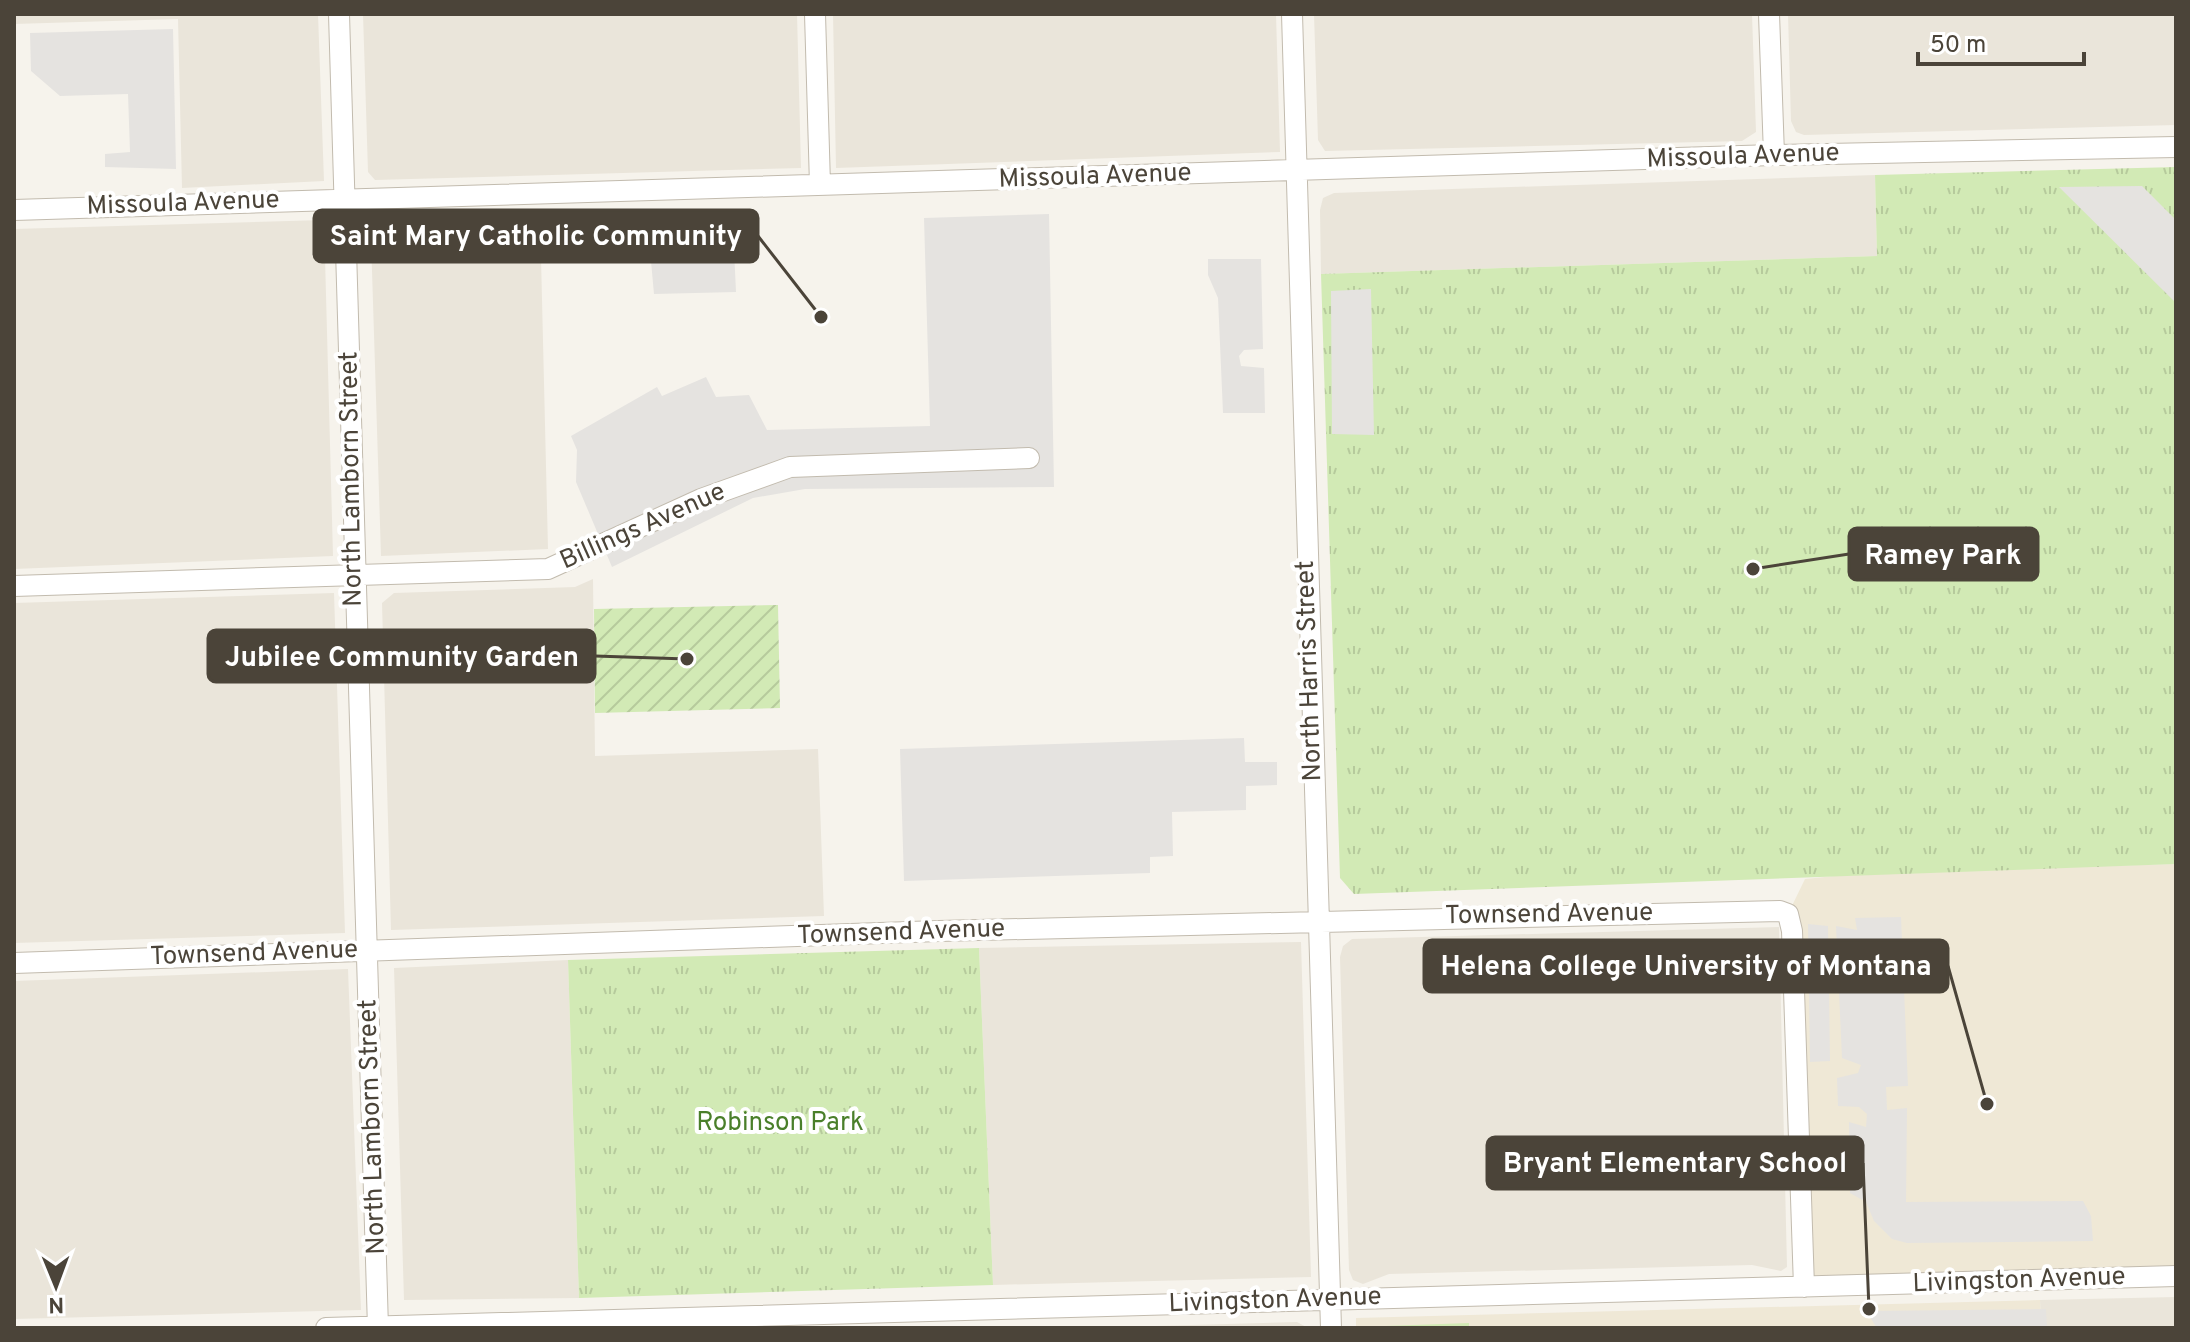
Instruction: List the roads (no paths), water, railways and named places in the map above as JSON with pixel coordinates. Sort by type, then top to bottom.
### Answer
[{"type":"street","name":"North Lamborn Street","points":[[339,14],[378,1327]]},
{"type":"street","points":[[815,14],[820,185]]},
{"type":"street","name":"North Harris Street","points":[[1292,14],[1331,1328]]},
{"type":"street","points":[[1769,14],[1774,155]]},
{"type":"street","name":"Missoula Avenue","points":[[14,210],[1774,155],[2176,147]]},
{"type":"street","name":"Billings Avenue","points":[[14,586],[548,569],[701,499],[790,467],[1029,458]]},
{"type":"street","name":"Townsend Avenue","points":[[14,963],[368,949],[1769,909],[1788,914],[1792,931],[1804,1287]]},
{"type":"street","name":"Livingston Avenue","points":[[326,1328],[860,1322],[1330,1299],[2176,1276]]},
{"type":"place","name":"Saint Mary Catholic Community","points":[[821,317]]},
{"type":"place","name":"Ramey Park","points":[[1753,569]]},
{"type":"place","name":"Jubilee Community Garden","points":[[687,659]]},
{"type":"place","name":"Helena College University of Montana","points":[[1987,1104]]},
{"type":"place","name":"Bryant Elementary School","points":[[1869,1309]]},
{"type":"park label","name":"Robinson Park","points":[[780,1123]]}]
